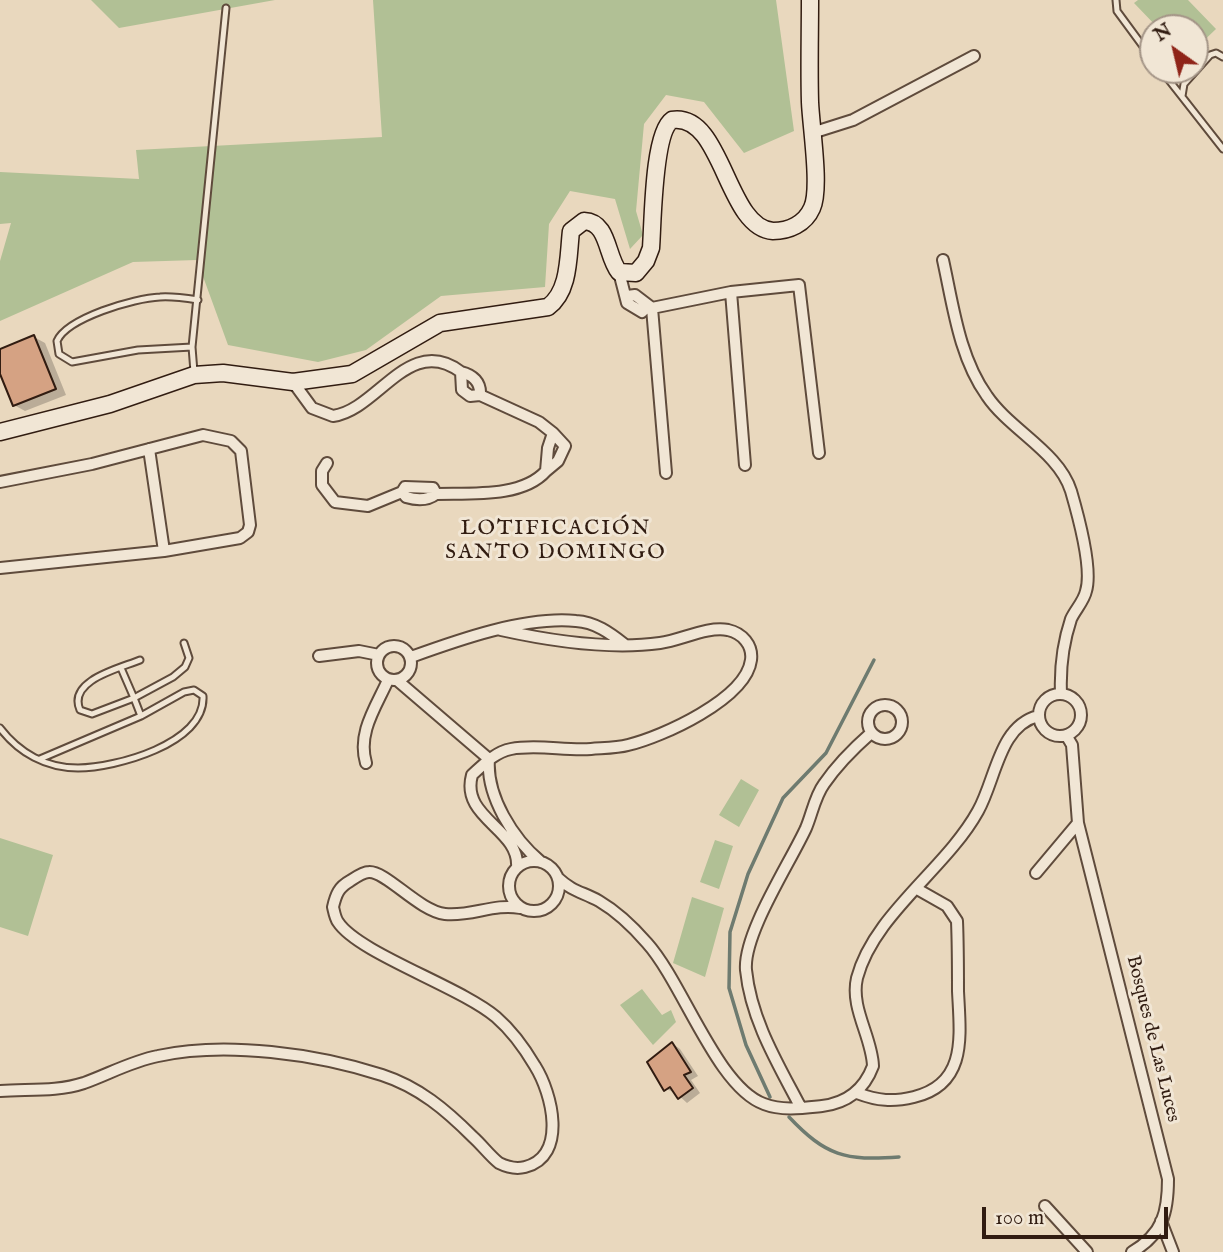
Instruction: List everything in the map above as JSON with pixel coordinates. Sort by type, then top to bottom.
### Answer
[{"type":"main road","points":[[0,432],[110,404],[194,375],[223,373],[293,382],[352,374],[440,323],[548,307],[557,301],[565,279],[571,231],[584,221],[592,221],[601,228],[619,272],[636,273],[646,261],[651,248],[660,142],[666,124],[679,118],[698,130],[730,178],[744,214],[763,230],[776,231],[795,227],[812,209],[815,197],[810,0]]},
{"type":"street","points":[[812,133],[853,120],[974,56]]},
{"type":"street","points":[[943,260],[966,358],[987,396],[1019,433],[1054,460],[1070,489],[1087,561],[1087,591],[1072,618],[1063,653],[1061,693]]},
{"type":"street","points":[[619,272],[626,296],[641,298],[648,302],[650,307],[666,473]]},
{"type":"street","points":[[650,307],[732,292],[799,285],[819,453]]},
{"type":"street","points":[[732,292],[745,465]]},
{"type":"street","points":[[293,382],[312,408],[333,416],[362,403],[405,369],[440,362],[478,382],[480,395]]},
{"type":"street","points":[[327,463],[322,471],[321,485],[335,502],[368,506],[402,492],[406,497],[429,499],[436,494],[487,492],[530,485],[558,461],[565,446],[539,422],[480,395],[470,396],[462,390],[461,372]]},
{"type":"street","points":[[0,482],[203,435],[236,443],[241,451],[248,532],[240,538],[164,551],[0,568]]},
{"type":"street","points":[[149,449],[164,551]]},
{"type":"street","points":[[411,657],[501,630],[576,621],[598,626],[624,644]]},
{"type":"street","points":[[487,910],[508,885],[517,867],[515,850],[481,814],[470,793],[472,775],[489,759],[510,749],[589,750],[628,745],[668,729],[725,698],[744,679],[751,661],[750,647],[741,634],[725,629],[659,643],[624,644],[501,630]]},
{"type":"street","points":[[319,656],[359,651],[379,655],[393,646],[404,649],[411,657],[410,672],[393,680],[364,734],[362,750],[366,763]]},
{"type":"street","points":[[379,655],[377,666],[489,759]]},
{"type":"street","points":[[1061,693],[1076,701],[1081,712],[1077,727],[1066,735],[1050,733],[1044,729],[1038,716],[1043,702],[1061,693]]},
{"type":"street","points":[[517,867],[533,860],[548,865],[558,878],[577,894],[598,900],[637,931],[666,964],[738,1088],[765,1105],[801,1108],[834,1104],[857,1093],[868,1079],[873,1055],[858,1008],[856,981],[864,958],[877,937],[954,848],[978,811],[1009,736],[1027,719],[1038,716]]},
{"type":"street","points":[[801,1108],[762,1032],[749,991],[746,966],[748,951],[756,927],[806,827],[822,786],[871,733]]},
{"type":"street","name":"Bosques de Las Luces","points":[[1066,735],[1072,746],[1078,823],[1168,1179],[1168,1211],[1142,1246],[1132,1252]]},
{"type":"street","points":[[489,759],[488,777],[505,818],[541,862]]},
{"type":"street","points":[[1036,873],[1078,823]]},
{"type":"street","points":[[0,1091],[59,1089],[159,1055],[230,1050],[278,1054],[371,1072],[407,1085],[444,1109],[498,1162],[512,1167],[527,1166],[539,1160],[548,1149],[551,1109],[540,1076],[514,1037],[495,1016],[454,990],[363,942],[338,922],[333,907],[342,885],[368,871],[377,873],[417,902],[441,914],[467,915],[503,906],[541,911],[556,898],[577,894]]},
{"type":"street","points":[[556,898],[558,878]]},
{"type":"street","points":[[508,885],[510,897],[520,908]]},
{"type":"street","points":[[857,1093],[880,1101],[927,1094],[936,1090],[954,1068],[960,1045],[957,921],[947,906],[917,889]]},
{"type":"street","points":[[1045,1206],[1087,1252]]},
{"type":"street","points":[[1161,1221],[1173,1252]]},
{"type":"lane","points":[[1116,0],[1117,11],[1139,41]]},
{"type":"lane","points":[[194,375],[191,347],[198,300],[226,8]]},
{"type":"lane","points":[[1182,96],[1185,84],[1210,55],[1216,53],[1223,57]]},
{"type":"lane","points":[[1172,84],[1223,149]]},
{"type":"lane","points":[[191,347],[138,350],[72,362],[59,354],[57,341],[69,326],[134,301],[159,297],[198,300]]},
{"type":"lane","points":[[141,660],[85,686],[78,697],[80,710],[92,714],[134,698],[185,667],[189,658],[184,643]]},
{"type":"lane","points":[[121,668],[141,716]]},
{"type":"lane","points":[[0,729],[18,750],[40,759],[76,768],[111,763],[160,749],[190,727],[203,706],[202,696],[194,690],[184,692],[141,716],[40,759]]},
{"type":"green space","points":[[91,0],[275,0],[119,28]]},
{"type":"green space","points":[[373,0],[776,0],[794,131],[744,153],[704,102],[666,95],[644,124],[636,211],[643,235],[630,249],[615,199],[570,191],[549,224],[545,287],[441,296],[366,350],[318,362],[228,345],[197,260],[133,262],[0,321],[0,261],[11,223],[0,224],[0,172],[139,179],[136,150],[382,137]]},
{"type":"green space","points":[[1138,0],[1188,0],[1202,14],[1145,14],[1134,3]]},
{"type":"green space","points":[[1209,22],[1216,29],[1209,36]]},
{"type":"green space","points":[[741,779],[759,790],[739,827],[719,815]]},
{"type":"green space","points":[[0,838],[53,855],[28,936],[0,927]]},
{"type":"green space","points":[[715,840],[733,846],[719,889],[700,882]]},
{"type":"green space","points":[[692,897],[724,908],[705,977],[673,963]]},
{"type":"green space","points":[[642,989],[662,1015],[671,1010],[676,1022],[653,1045],[620,1005]]},
{"type":"building","points":[[34,335],[56,389],[13,406],[0,374],[0,349]]},
{"type":"building","points":[[672,1042],[691,1072],[684,1075],[693,1088],[678,1099],[670,1087],[664,1091],[647,1062]]},
{"type":"waterway","points":[[770,1097],[746,1045],[729,988],[730,932],[748,874],[783,798],[826,753],[874,660]]},
{"type":"waterway","points":[[789,1117],[814,1140],[838,1153],[864,1158],[899,1157]]},
{"type":"district","name":"LOTIFICACIÓN SANTO DOMINGO","points":[[556,542]]}]
